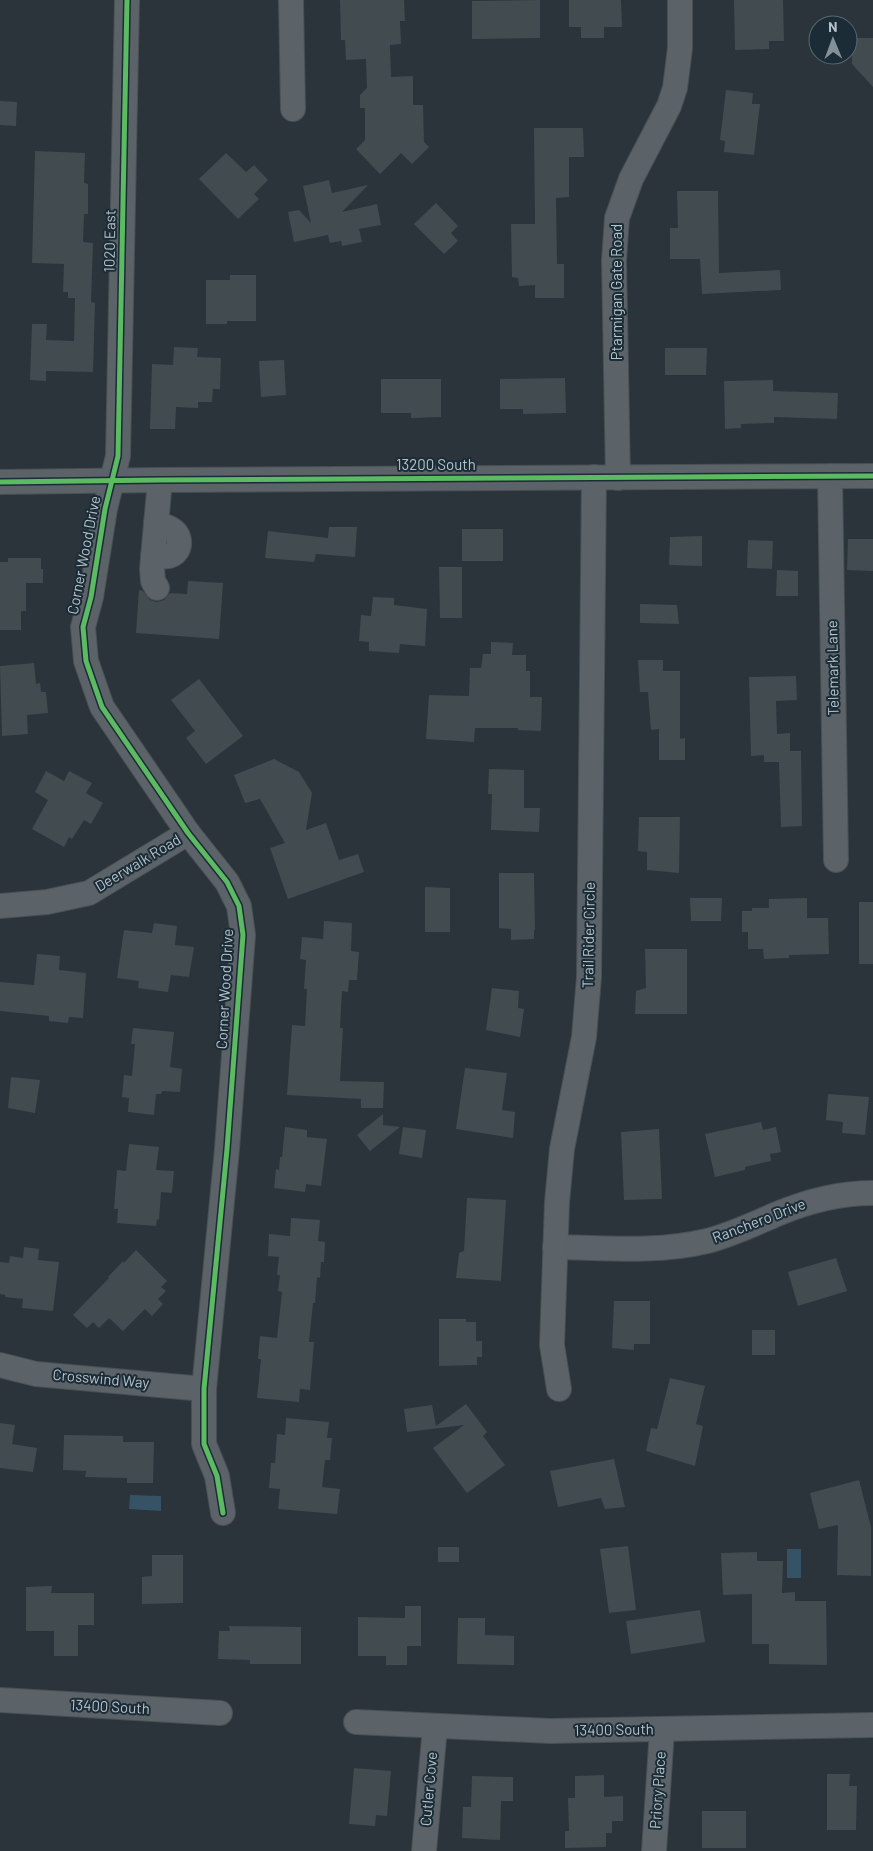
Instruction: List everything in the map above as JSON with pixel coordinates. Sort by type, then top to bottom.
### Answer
[{"type":"street","name":"1020 East","points":[[111,482],[118,456],[127,0]]},
{"type":"street","points":[[291,0],[293,108]]},
{"type":"street","name":"Ptarmigan Gate Road","points":[[618,478],[614,260],[617,218],[631,179],[669,106],[675,88],[680,48],[680,0]]},
{"type":"street","name":"Telemark Lane","points":[[830,476],[836,860]]},
{"type":"street","name":"13200 South","points":[[0,482],[873,476]]},
{"type":"street","name":"Trail Rider Circle","points":[[558,1389],[552,1345],[557,1202],[562,1149],[584,1037],[588,992],[594,477]]},
{"type":"street","points":[[157,588],[153,581],[153,556],[160,480]]},
{"type":"street","name":"Corner Wood Drive","points":[[111,482],[91,597],[83,627],[86,661],[102,707],[188,833],[227,882],[238,906],[243,935],[227,1149],[204,1388],[204,1444],[216,1476],[223,1513]]},
{"type":"street","name":"Deerwalk Road","points":[[0,906],[47,902],[89,893],[188,833]]},
{"type":"street","name":"Ranchero Drive","points":[[555,1247],[640,1249],[672,1247],[708,1241],[808,1202],[840,1195],[873,1193]]},
{"type":"street","name":"Crosswind Way","points":[[0,1365],[36,1374],[204,1388]]},
{"type":"street","name":"13400 South","points":[[0,1700],[220,1713]]},
{"type":"street","name":"13400 South","points":[[356,1722],[550,1731],[873,1725]]},
{"type":"street","name":"Cutler Cove","points":[[424,1851],[435,1726]]},
{"type":"street","name":"Priory Place","points":[[654,1851],[662,1730]]},
{"type":"water","points":[[130,1495],[161,1496],[161,1511],[129,1509]]},
{"type":"water","points":[[787,1549],[801,1549],[801,1578],[787,1578]]},
{"type":"building","points":[[340,0],[404,0],[405,21],[400,21],[401,44],[390,45],[391,77],[413,76],[413,105],[423,105],[424,142],[429,147],[412,164],[401,153],[380,174],[356,149],[365,140],[365,108],[360,108],[360,95],[367,88],[366,59],[346,60],[345,40],[341,40]]},
{"type":"building","points":[[540,0],[540,38],[472,39],[472,1]]},
{"type":"building","points":[[569,0],[621,0],[622,27],[604,27],[604,38],[581,38],[581,27],[569,27]]},
{"type":"building","points":[[734,0],[783,0],[784,41],[769,41],[769,49],[735,50]]},
{"type":"building","points":[[858,38],[873,38],[873,87],[853,65],[858,65]]},
{"type":"building","points":[[726,90],[753,93],[752,104],[760,104],[754,155],[724,152],[725,141],[720,140]]},
{"type":"building","points":[[0,101],[17,102],[16,126],[0,125]]},
{"type":"building","points":[[534,128],[583,128],[584,157],[569,157],[569,197],[556,198],[557,264],[564,264],[564,298],[535,298],[535,285],[519,286],[518,278],[512,277],[511,224],[535,224]]},
{"type":"building","points":[[35,151],[85,153],[84,183],[88,184],[88,214],[84,214],[83,242],[93,243],[91,302],[95,303],[93,372],[46,371],[46,381],[30,380],[32,324],[47,324],[46,340],[74,341],[75,298],[68,298],[68,292],[63,292],[64,264],[32,263]]},
{"type":"building","points":[[226,153],[246,172],[254,165],[268,180],[254,194],[259,199],[238,219],[199,179]]},
{"type":"building","points":[[329,180],[332,193],[368,185],[342,212],[377,204],[381,225],[359,229],[362,242],[342,246],[341,241],[330,243],[328,235],[294,242],[288,212],[299,210],[311,223],[303,186]]},
{"type":"building","points":[[677,191],[718,191],[719,273],[780,270],[781,290],[702,294],[700,259],[670,259],[670,228],[678,228]]},
{"type":"building","points":[[436,203],[458,226],[451,233],[458,241],[444,254],[414,224]]},
{"type":"building","points":[[230,275],[256,275],[256,321],[227,321],[227,324],[206,324],[206,280],[230,280]]},
{"type":"building","points":[[174,347],[198,348],[197,357],[221,358],[220,389],[213,389],[212,402],[198,402],[198,408],[176,407],[175,429],[150,429],[152,364],[173,365]]},
{"type":"building","points":[[665,348],[707,348],[706,375],[665,375]]},
{"type":"building","points":[[284,360],[286,395],[261,397],[259,361]]},
{"type":"building","points":[[565,378],[566,413],[523,414],[523,409],[500,409],[500,379]]},
{"type":"building","points":[[381,379],[441,379],[441,417],[411,418],[411,413],[381,413]]},
{"type":"building","points":[[773,380],[773,391],[838,393],[837,419],[774,417],[774,423],[741,424],[741,428],[725,429],[724,381]]},
{"type":"building","points":[[329,527],[357,527],[355,557],[316,554],[314,562],[265,558],[268,531],[328,538]]},
{"type":"building","points":[[462,529],[503,529],[503,561],[462,561]]},
{"type":"building","points":[[702,536],[702,566],[669,565],[670,537]]},
{"type":"building","points":[[848,539],[873,539],[873,571],[847,570]]},
{"type":"building","points":[[748,540],[773,541],[772,569],[747,568]]},
{"type":"building","points":[[8,558],[41,558],[41,569],[43,569],[43,583],[26,583],[26,611],[21,611],[21,630],[0,630],[0,562],[8,562]]},
{"type":"building","points":[[439,567],[462,567],[462,618],[440,618]]},
{"type":"building","points":[[777,570],[798,571],[798,596],[776,596]]},
{"type":"building","points":[[188,581],[223,583],[219,639],[136,633],[139,590],[143,591],[150,600],[157,602],[164,600],[170,593],[187,594]]},
{"type":"building","points":[[373,597],[394,598],[394,605],[427,609],[425,646],[400,644],[399,653],[369,651],[369,642],[359,641],[361,615],[371,616]]},
{"type":"building","points":[[640,604],[677,605],[679,624],[640,623]]},
{"type":"building","points":[[491,642],[513,643],[512,655],[526,655],[526,671],[530,671],[530,697],[542,697],[541,731],[518,730],[518,728],[475,728],[474,742],[426,739],[429,695],[469,696],[470,668],[481,668],[483,654],[491,654]]},
{"type":"building","points":[[638,660],[663,660],[663,671],[680,671],[680,739],[685,738],[685,760],[659,760],[659,729],[651,730],[648,692],[640,692]]},
{"type":"building","points":[[34,663],[36,684],[40,683],[41,692],[46,692],[48,713],[27,715],[28,734],[2,736],[0,666]]},
{"type":"building","points":[[796,676],[797,700],[776,701],[777,734],[790,733],[790,751],[801,751],[802,826],[781,827],[779,762],[764,762],[764,755],[751,756],[749,677]]},
{"type":"building","points":[[199,679],[243,736],[206,764],[186,738],[195,731],[171,700]]},
{"type":"building","points":[[274,759],[299,772],[312,793],[306,830],[326,823],[339,860],[358,854],[364,872],[288,899],[270,848],[285,843],[260,799],[245,803],[234,775]]},
{"type":"building","points":[[489,769],[524,770],[524,808],[540,808],[539,832],[491,830],[492,794],[488,794]]},
{"type":"building","points":[[46,771],[64,781],[69,771],[92,783],[86,793],[103,803],[91,824],[84,820],[72,839],[69,837],[64,847],[32,829],[48,800],[35,792]]},
{"type":"building","points":[[639,817],[680,817],[679,873],[647,870],[647,852],[638,851]]},
{"type":"building","points":[[499,873],[534,873],[534,939],[511,940],[511,929],[499,928]]},
{"type":"building","points":[[425,887],[450,888],[450,932],[425,932]]},
{"type":"building","points":[[690,898],[722,898],[721,921],[691,921]]},
{"type":"building","points":[[807,898],[807,918],[828,918],[829,954],[789,955],[789,958],[764,959],[763,949],[748,949],[748,932],[742,932],[742,911],[752,911],[752,908],[769,908],[769,899]]},
{"type":"building","points":[[859,902],[873,902],[873,964],[859,964]]},
{"type":"building","points":[[324,921],[352,923],[351,951],[359,952],[357,980],[349,980],[348,992],[342,991],[340,1028],[343,1028],[340,1081],[384,1082],[383,1108],[361,1108],[361,1099],[287,1095],[292,1025],[305,1026],[307,989],[304,989],[306,960],[300,959],[302,937],[323,939]]},
{"type":"building","points":[[154,923],[177,926],[175,945],[194,947],[189,977],[171,975],[168,992],[138,988],[139,981],[117,978],[124,930],[152,933]]},
{"type":"building","points":[[645,949],[687,949],[687,1014],[635,1014],[636,991],[646,988]]},
{"type":"building","points":[[37,954],[60,956],[59,970],[86,973],[83,1018],[69,1017],[68,1023],[49,1021],[49,1016],[0,1011],[0,982],[34,985]]},
{"type":"building","points":[[492,988],[519,991],[518,1008],[524,1009],[520,1037],[486,1030]]},
{"type":"building","points":[[133,1028],[174,1032],[170,1067],[182,1069],[180,1092],[162,1091],[161,1094],[156,1094],[154,1115],[128,1112],[129,1098],[122,1097],[124,1075],[132,1076],[135,1044],[131,1044]]},
{"type":"building","points":[[465,1068],[507,1073],[502,1110],[515,1112],[513,1138],[456,1129]]},
{"type":"building","points":[[11,1077],[40,1080],[35,1113],[8,1108]]},
{"type":"building","points":[[828,1094],[869,1097],[865,1135],[842,1133],[843,1122],[826,1120]]},
{"type":"building","points":[[383,1114],[383,1125],[400,1127],[370,1151],[357,1135]]},
{"type":"building","points":[[761,1122],[763,1130],[776,1127],[781,1152],[770,1154],[771,1161],[745,1167],[745,1170],[715,1177],[705,1134]]},
{"type":"building","points":[[285,1127],[307,1130],[307,1137],[327,1139],[321,1186],[306,1184],[305,1192],[274,1188],[276,1169],[279,1170],[280,1157],[282,1157]]},
{"type":"building","points":[[403,1127],[426,1130],[422,1158],[399,1154]]},
{"type":"building","points":[[659,1129],[662,1199],[624,1200],[621,1132]]},
{"type":"building","points":[[129,1144],[159,1147],[156,1170],[174,1171],[172,1193],[161,1192],[159,1220],[157,1219],[156,1226],[117,1223],[118,1209],[114,1209],[117,1170],[126,1171]]},
{"type":"building","points":[[467,1198],[506,1200],[501,1281],[456,1278],[459,1253],[464,1251]]},
{"type":"building","points":[[291,1218],[320,1220],[318,1241],[325,1242],[324,1262],[321,1262],[320,1278],[317,1277],[309,1342],[314,1342],[310,1390],[300,1389],[299,1402],[257,1398],[261,1359],[258,1359],[260,1336],[277,1338],[282,1292],[278,1291],[280,1275],[277,1275],[279,1257],[268,1256],[269,1234],[290,1236]]},
{"type":"building","points":[[24,1247],[39,1249],[38,1260],[59,1262],[53,1311],[22,1308],[23,1299],[5,1297],[5,1295],[0,1294],[0,1262],[9,1263],[10,1256],[23,1258]]},
{"type":"building","points":[[136,1250],[167,1281],[161,1287],[166,1291],[158,1299],[163,1304],[152,1316],[145,1309],[123,1331],[109,1318],[99,1328],[93,1322],[87,1328],[73,1315],[123,1261],[124,1263]]},
{"type":"building","points":[[836,1258],[847,1291],[798,1306],[788,1272]]},
{"type":"building","points":[[614,1301],[650,1301],[650,1344],[634,1344],[634,1350],[612,1348]]},
{"type":"building","points":[[439,1319],[466,1319],[466,1322],[476,1322],[476,1341],[482,1341],[482,1357],[477,1357],[477,1365],[439,1366]]},
{"type":"building","points":[[752,1330],[775,1330],[775,1355],[752,1355]]},
{"type":"building","points":[[670,1378],[705,1386],[696,1424],[703,1426],[695,1466],[646,1451],[651,1428],[657,1429]]},
{"type":"building","points":[[466,1404],[487,1432],[483,1436],[505,1465],[467,1493],[433,1448],[464,1425],[407,1432],[404,1409],[432,1405],[436,1426]]},
{"type":"building","points":[[286,1418],[329,1422],[327,1438],[332,1438],[330,1460],[325,1460],[322,1487],[340,1489],[337,1514],[278,1509],[280,1489],[269,1488],[271,1463],[275,1463],[277,1434],[285,1435]]},
{"type":"building","points":[[0,1423],[15,1425],[12,1444],[37,1448],[33,1472],[0,1468]]},
{"type":"building","points":[[64,1435],[123,1436],[123,1442],[154,1442],[153,1483],[127,1483],[127,1478],[85,1477],[86,1471],[63,1470]]},
{"type":"building","points":[[614,1459],[625,1507],[605,1509],[601,1498],[558,1507],[550,1471]]},
{"type":"building","points":[[859,1480],[871,1527],[871,1576],[837,1575],[838,1525],[819,1529],[810,1493]]},
{"type":"building","points":[[628,1546],[636,1610],[609,1613],[600,1549]]},
{"type":"building","points":[[438,1547],[459,1547],[459,1562],[438,1562]]},
{"type":"building","points":[[757,1552],[757,1561],[783,1561],[782,1593],[795,1592],[795,1601],[826,1601],[827,1665],[769,1664],[769,1644],[752,1644],[752,1594],[723,1595],[721,1553]]},
{"type":"building","points":[[152,1555],[183,1555],[183,1603],[142,1604],[142,1577],[152,1576]]},
{"type":"building","points":[[52,1586],[51,1593],[94,1593],[94,1625],[78,1625],[78,1656],[54,1656],[54,1631],[26,1631],[26,1587]]},
{"type":"building","points":[[405,1606],[421,1606],[421,1646],[407,1646],[407,1665],[386,1665],[386,1656],[358,1656],[358,1617],[405,1618]]},
{"type":"building","points":[[700,1610],[705,1642],[631,1654],[626,1621]]},
{"type":"building","points":[[458,1618],[485,1618],[485,1635],[514,1636],[514,1665],[457,1664]]},
{"type":"building","points":[[229,1626],[301,1627],[301,1664],[250,1664],[250,1660],[218,1659],[219,1631],[230,1631]]},
{"type":"building","points":[[354,1768],[391,1771],[387,1816],[376,1815],[375,1826],[349,1824]]},
{"type":"building","points":[[827,1774],[850,1774],[849,1786],[857,1786],[856,1830],[827,1830]]},
{"type":"building","points":[[604,1775],[604,1797],[623,1796],[623,1821],[612,1821],[612,1833],[606,1833],[606,1847],[565,1848],[565,1831],[569,1831],[568,1798],[575,1798],[575,1776]]},
{"type":"building","points":[[472,1776],[513,1777],[513,1801],[501,1801],[500,1840],[462,1838],[463,1807],[471,1807]]},
{"type":"building","points":[[702,1811],[746,1811],[746,1848],[702,1848]]},
{"type":"cycle path","points":[[127,0],[118,456],[105,509],[91,597],[83,627],[86,661],[102,707],[188,833],[227,882],[239,906],[243,935],[227,1149],[204,1389],[204,1444],[217,1476],[223,1513]]},
{"type":"cycle path","points":[[0,482],[873,476]]}]
